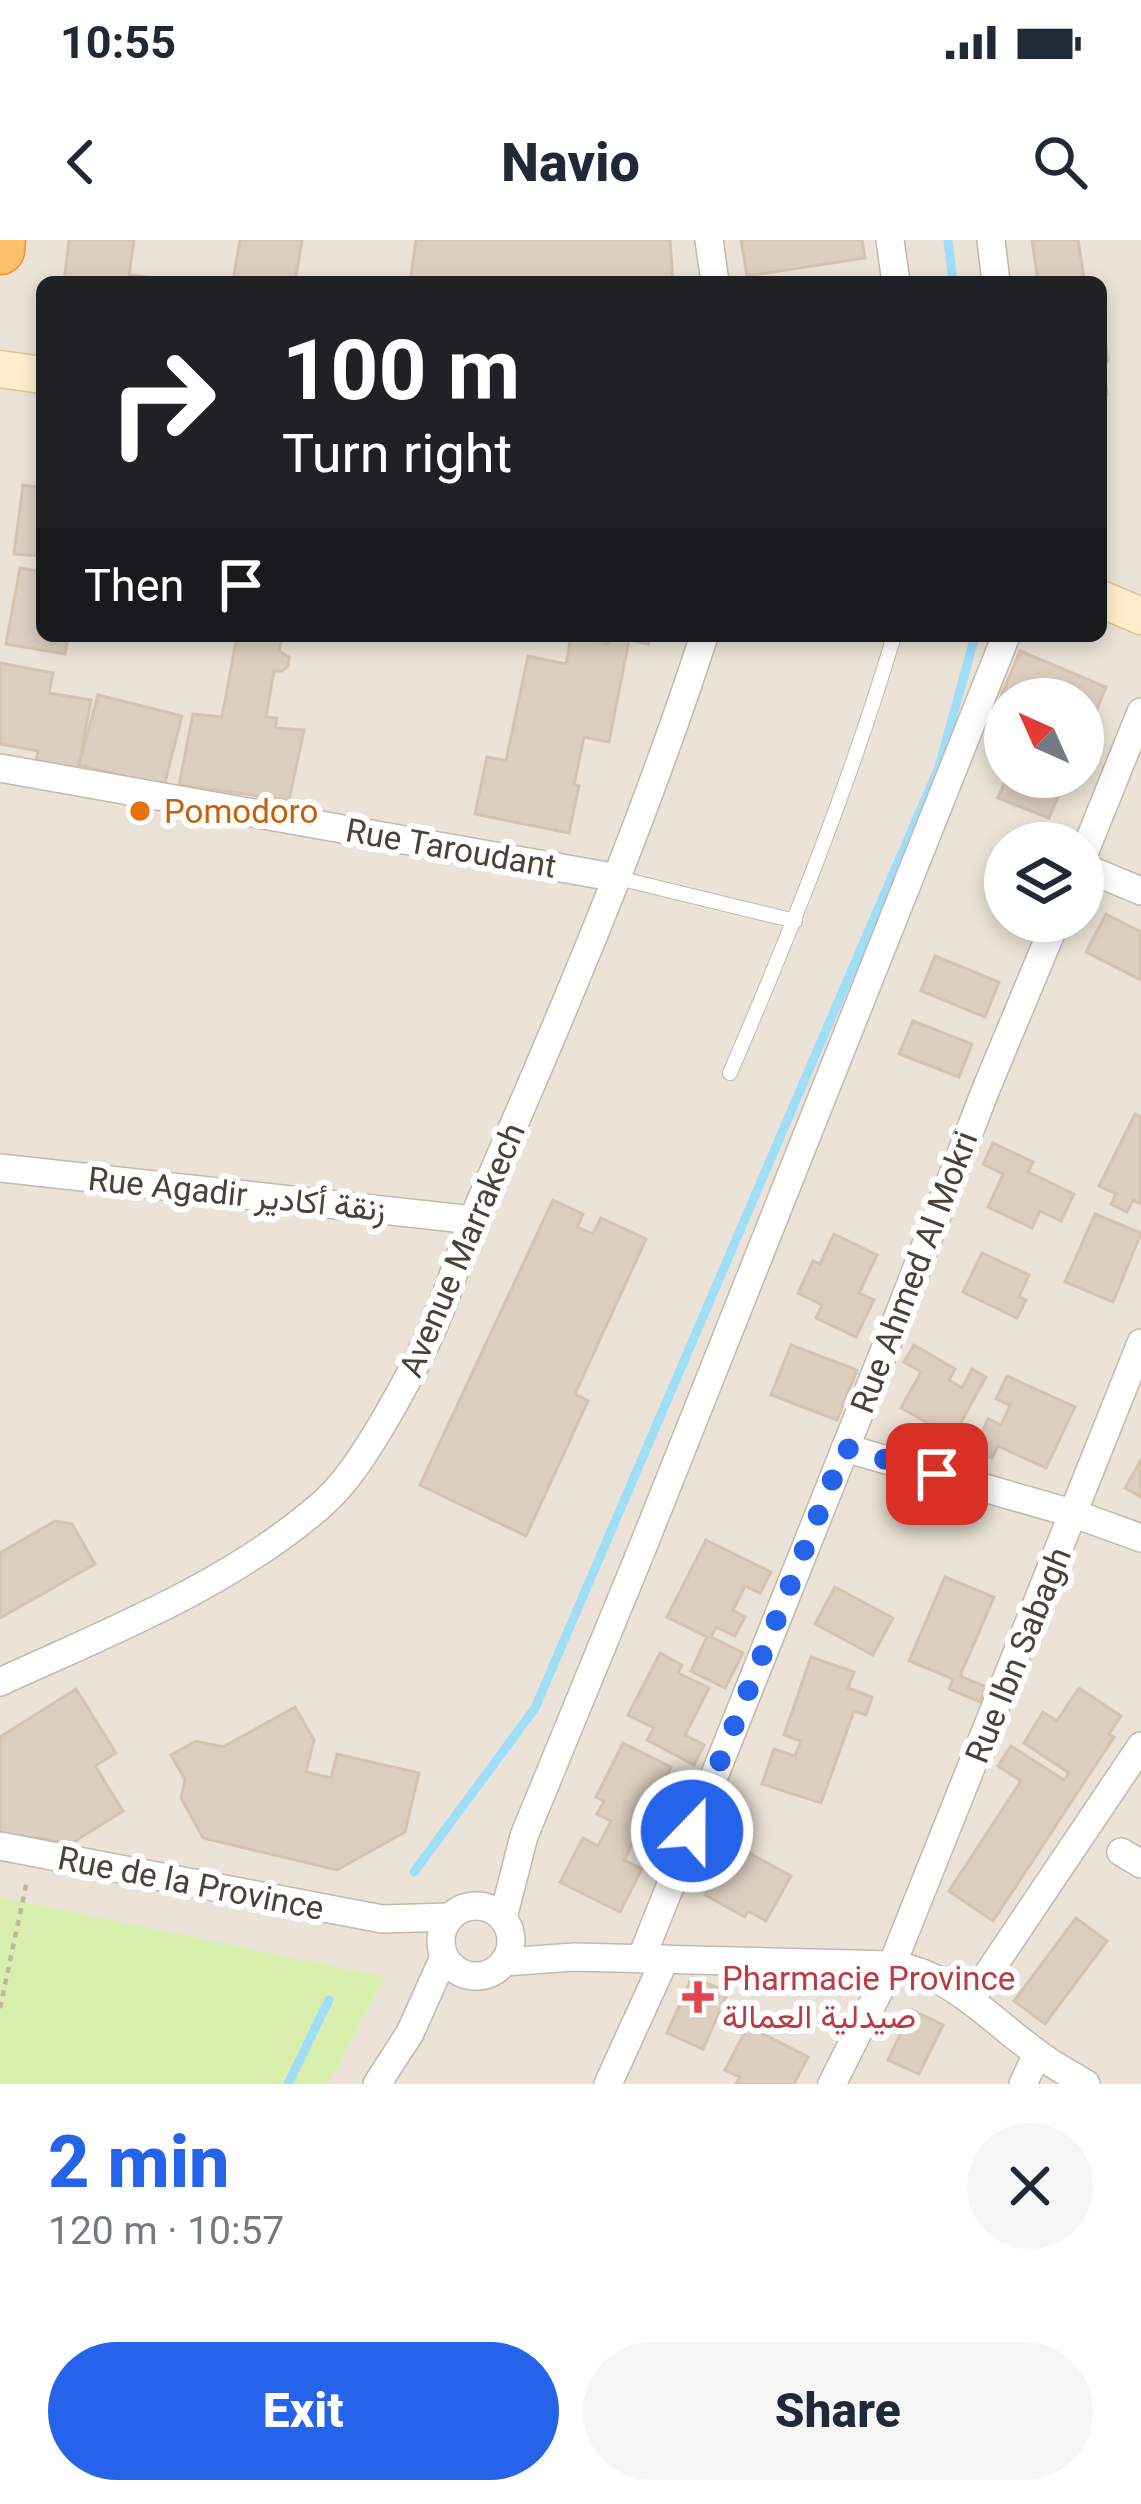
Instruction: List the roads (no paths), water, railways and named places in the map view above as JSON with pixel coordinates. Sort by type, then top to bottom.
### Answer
[{"type":"highway","points":[[0,250],[2,240]]},
{"type":"main road","points":[[0,369],[36,374]]},
{"type":"main road","points":[[1107,602],[1141,616]]},
{"type":"street","points":[[709,240],[714,276]]},
{"type":"street","points":[[890,240],[895,276]]},
{"type":"street","points":[[991,240],[995,276]]},
{"type":"street","name":"Avenue Marrakech","points":[[0,1682],[118,1629],[275,1540],[322,1505],[366,1451],[408,1381],[436,1320],[473,1220],[618,878],[702,642]]},
{"type":"street","points":[[442,1952],[450,1966],[469,1976],[488,1974],[504,1962],[510,1950],[506,1924],[524,1836],[1004,642]]},
{"type":"street","points":[[1097,822],[1141,712]]},
{"type":"street","name":"Rue Taroudant","points":[[0,768],[618,878]]},
{"type":"street","points":[[1104,876],[1141,891]]},
{"type":"street","name":"Rue Ahmed Al Mokri","points":[[608,2084],[845,1448],[1047,942]]},
{"type":"street","name":"Rue Agadir زنقة أكادير","points":[[0,1168],[473,1220]]},
{"type":"street","name":"Rue Ibn Sabagh","points":[[832,2084],[892,1965],[1141,1343]]},
{"type":"street","points":[[845,1448],[1075,1514],[1141,1538]]},
{"type":"street","points":[[971,2000],[1141,1746]]},
{"type":"street","points":[[377,2084],[410,2033],[442,1952],[443,1926],[524,1836]]},
{"type":"street","name":"Rue de la Province","points":[[0,1846],[382,1919],[460,1912]]},
{"type":"street","points":[[460,1912],[485,1906],[506,1924],[574,1957]]},
{"type":"street","name":"Rue de la Province","points":[[382,1919],[442,1952]]},
{"type":"street","points":[[504,1962],[574,1957],[914,1969],[971,2000],[1037,2054],[1086,2084]]},
{"type":"street","points":[[410,2033],[469,1976]]},
{"type":"street","points":[[1023,2084],[1037,2054]]},
{"type":"lane","points":[[730,1073],[795,921],[865,733],[892,642]]},
{"type":"lane","points":[[618,878],[795,921]]},
{"type":"waterway","points":[[948,240],[952,276]]},
{"type":"waterway","points":[[414,1872],[535,1708],[939,767],[973,642]]},
{"type":"waterway","points":[[288,2084],[329,2000]]},
{"type":"place","name":"Pomodoro","points":[[140,811]]},
{"type":"place","name":"Pharmacie Province صيدلية العمالة","points":[[698,1997]]}]
